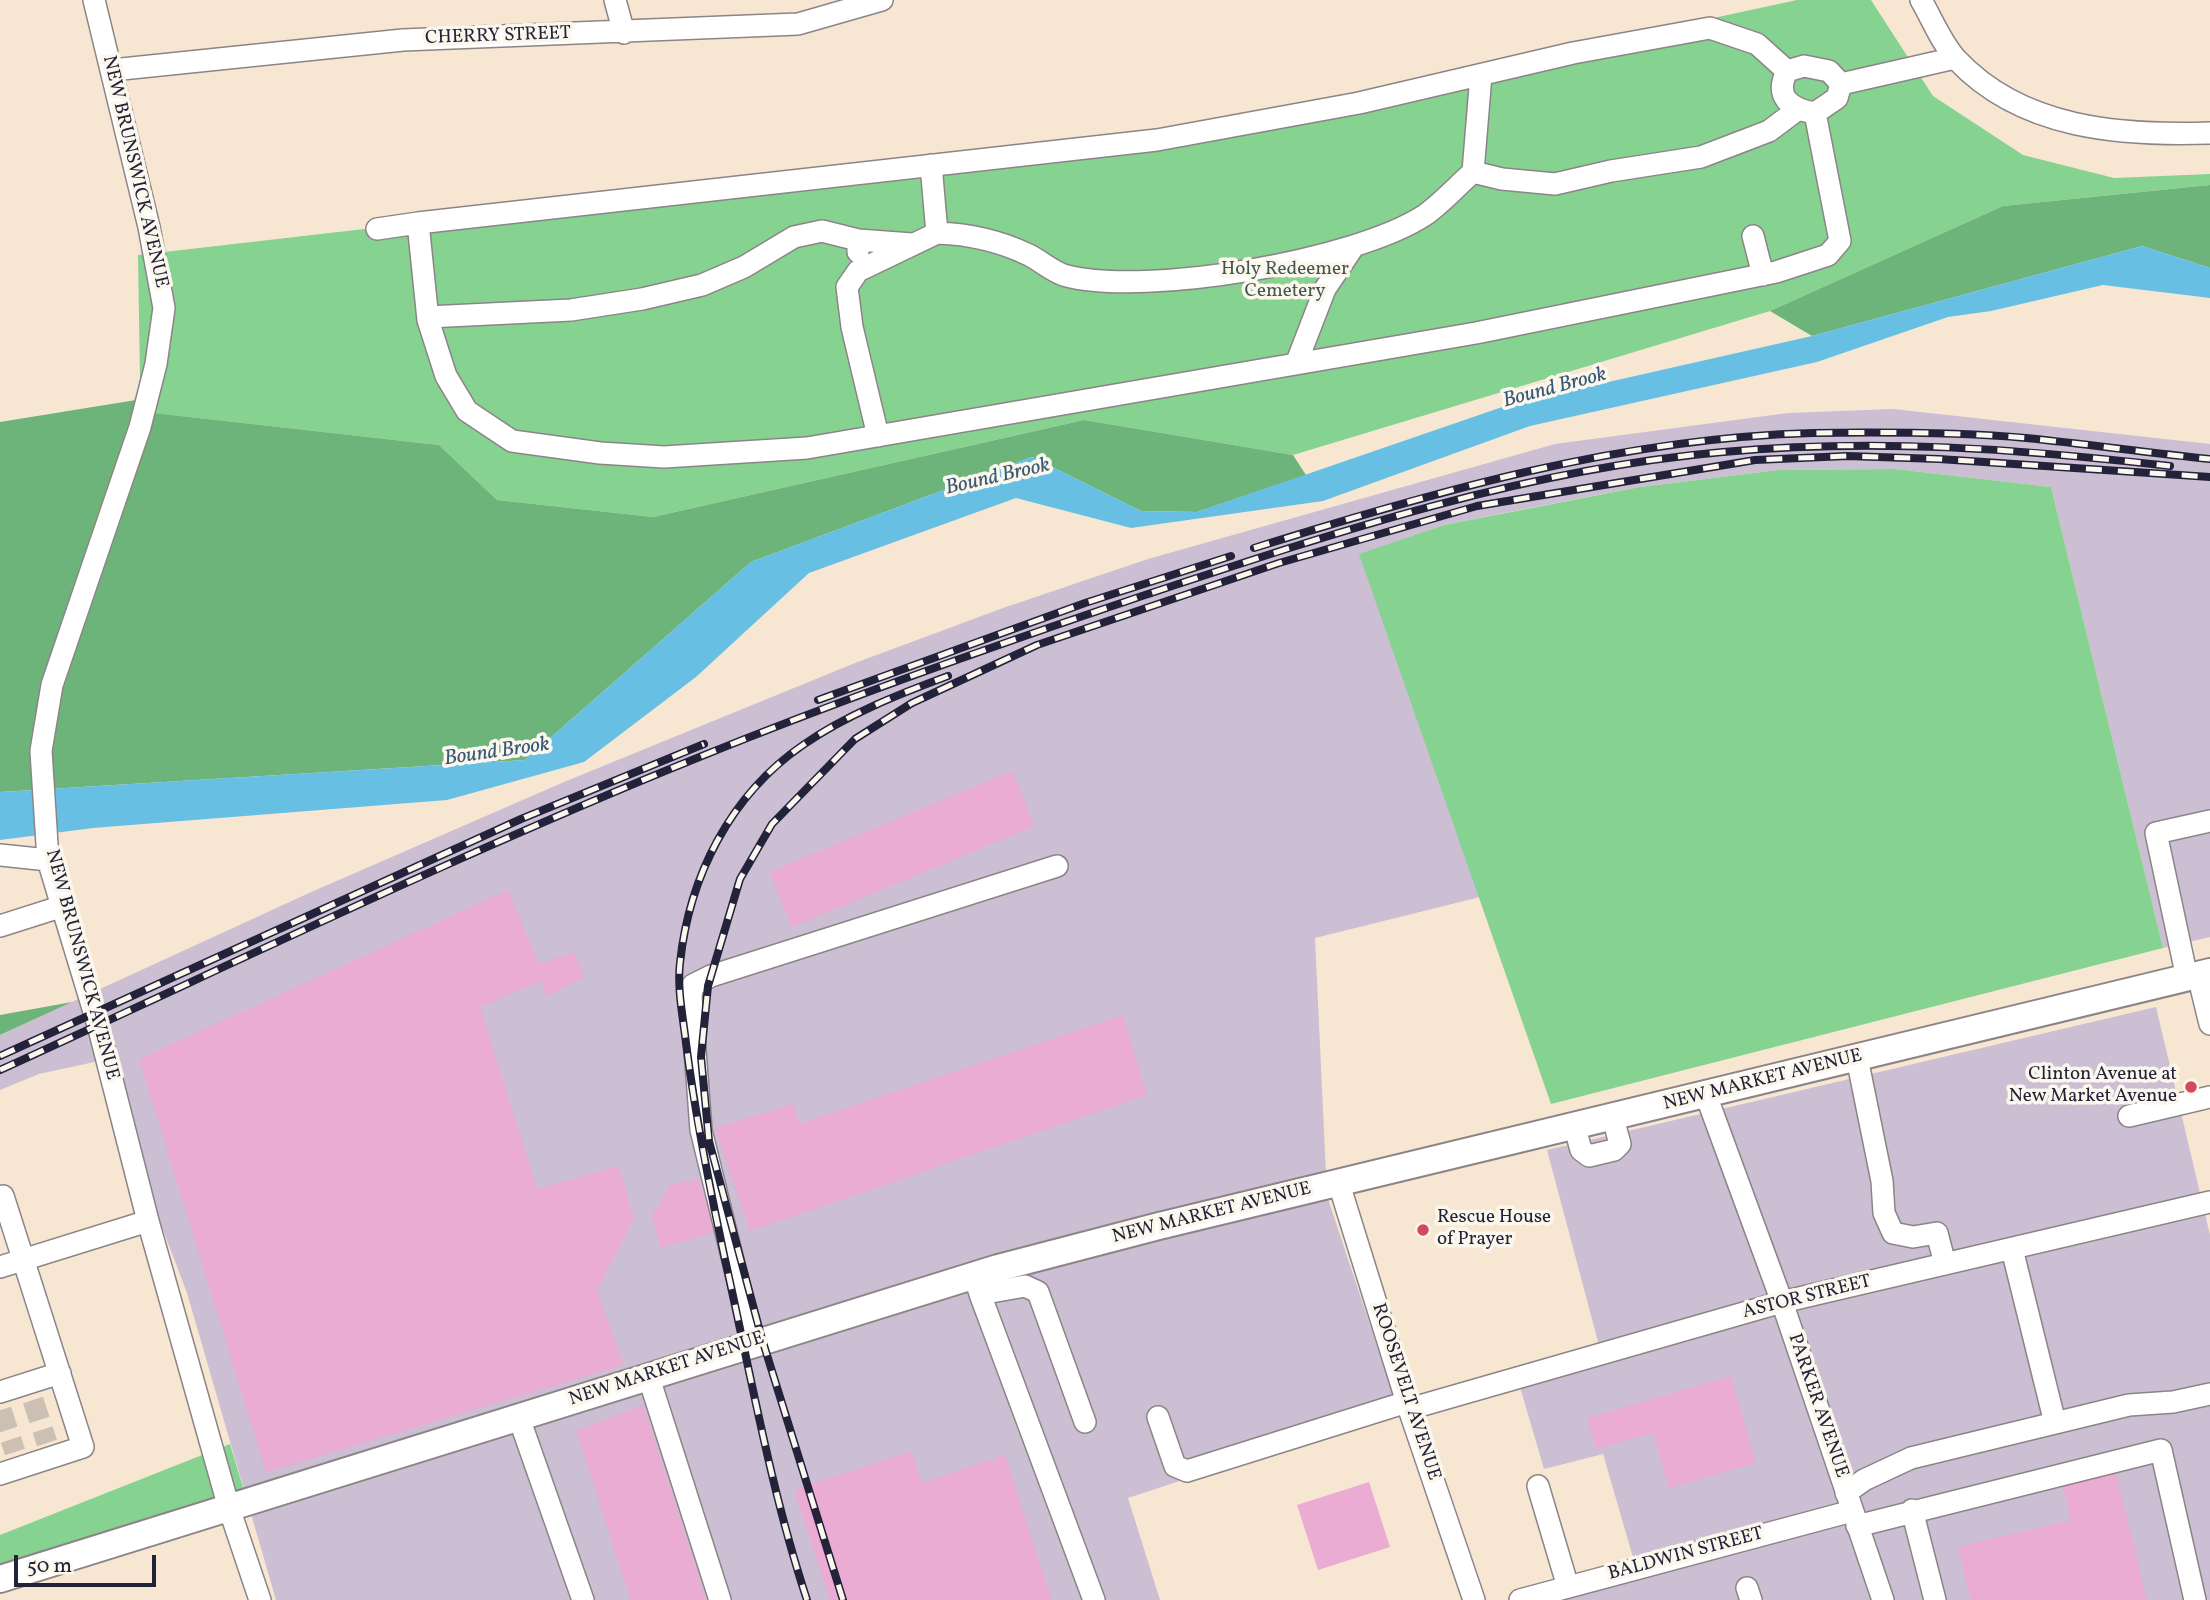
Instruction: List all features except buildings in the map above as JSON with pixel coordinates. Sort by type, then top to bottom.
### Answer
[{"type":"main road","name":"NEW MARKET AVENUE","points":[[0,1579],[519,1418],[753,1342],[977,1285],[1159,1226],[1575,1128],[2198,975]]},
{"type":"street","name":"NEW BRUNSWICK AVENUE","points":[[94,0],[149,227],[164,308],[156,364],[140,427],[52,685],[41,751],[48,860],[98,1025],[148,1222],[229,1508],[260,1600]]},
{"type":"street","points":[[615,0],[624,33]]},
{"type":"street","name":"CHERRY STREET","points":[[112,70],[403,40],[798,24],[882,0]]},
{"type":"street","points":[[1921,0],[1955,58],[1982,82],[2015,102],[2088,129],[2210,133]]},
{"type":"street","points":[[377,229],[1157,140],[1359,103],[1573,53],[1710,27],[1758,44],[1787,71]]},
{"type":"street","points":[[1841,85],[1955,58]]},
{"type":"street","points":[[418,223],[428,317],[446,376],[467,411],[512,441],[600,453],[664,457],[807,448],[1557,318],[1763,275],[1828,255],[1840,241],[1806,111],[1785,100],[1782,82],[1787,71],[1804,66],[1829,71],[1841,85]]},
{"type":"street","points":[[878,436],[850,314],[847,287],[858,271],[937,233],[968,233],[1027,254],[1065,276],[1110,281],[1235,274],[1354,246],[1425,215],[1473,172],[1481,75]]},
{"type":"street","points":[[1473,172],[1502,179],[1555,184],[1611,171],[1701,157],[1769,131],[1837,98],[1841,85]]},
{"type":"street","points":[[931,165],[937,233]]},
{"type":"street","points":[[428,317],[571,310],[642,299],[702,285],[744,267],[794,237],[822,231],[858,240],[914,244]]},
{"type":"street","points":[[1753,236],[1763,275]]},
{"type":"street","points":[[858,240],[858,271]]},
{"type":"street","points":[[1296,365],[1325,289],[1354,246]]},
{"type":"street","points":[[2210,821],[2156,833],[2210,1024]]},
{"type":"street","points":[[0,855],[48,860]]},
{"type":"street","points":[[753,1342],[701,1130],[691,996],[693,985],[711,976],[1057,866]]},
{"type":"street","points":[[0,926],[63,906]]},
{"type":"street","points":[[1857,1059],[1882,1181],[1884,1213],[1893,1233],[1913,1237],[1937,1233],[1945,1265]]},
{"type":"street","name":"PARKER AVENUE","points":[[1706,1095],[1782,1302],[1883,1600]]},
{"type":"street","points":[[2129,1116],[2210,1097]]},
{"type":"street","name":"ROOSEVELT AVENUE","points":[[1339,1184],[1408,1405],[1474,1600]]},
{"type":"street","points":[[0,1197],[3,1196],[83,1447],[50,1450],[12,1465]]},
{"type":"street","name":"ASTOR STREET","points":[[1158,1417],[1175,1466],[1187,1471],[1408,1405],[1782,1302],[2210,1202]]},
{"type":"street","points":[[0,1268],[148,1222]]},
{"type":"street","points":[[2012,1249],[2055,1423]]},
{"type":"street","points":[[1085,1422],[1038,1293],[1025,1286],[977,1285],[1094,1600]]},
{"type":"street","points":[[0,1403],[30,1391],[60,1373]]},
{"type":"street","points":[[648,1375],[720,1600]]},
{"type":"street","points":[[1852,1510],[1864,1480],[1911,1458],[2129,1405],[2173,1402],[2210,1394]]},
{"type":"street","points":[[519,1418],[583,1600]]},
{"type":"street","name":"BALDWIN STREET","points":[[1520,1600],[1852,1510],[1912,1510],[2161,1450],[2195,1600]]},
{"type":"street","points":[[1538,1486],[1568,1587]]},
{"type":"street","points":[[1912,1510],[1935,1600]]},
{"type":"shaded area","points":[[1893,409],[2210,444],[2210,937],[2163,948],[2051,487],[1895,469],[1779,470],[1640,487],[1444,525],[1360,554],[1480,897],[1315,938],[1327,1196],[1398,1409],[1128,1498],[1160,1600],[276,1600],[187,1293],[99,1061],[39,1074],[0,1090],[0,1035],[309,893],[564,782],[855,663],[1003,608],[1148,559],[1555,444],[1788,413]]},
{"type":"shaded area","points":[[2156,1007],[2210,1235],[2210,1600],[1563,1600],[1639,1578],[1603,1454],[1544,1469],[1517,1377],[1601,1353],[1547,1150]]},
{"type":"green space","name":"Holy Redeemer Cemetery","points":[[1797,0],[1871,0],[1933,96],[2023,155],[2114,178],[2210,174],[2210,185],[2003,206],[1770,311],[1293,455],[1084,420],[653,517],[497,500],[439,445],[135,411],[140,379],[138,255],[1157,138]]},
{"type":"green space","points":[[2210,185],[2210,268],[2142,246],[1812,336],[1770,311],[2003,206]]},
{"type":"green space","points":[[136,400],[136,411],[439,445],[497,500],[653,517],[1084,420],[1293,455],[1306,475],[1197,512],[1141,511],[1032,457],[751,562],[525,760],[0,792],[0,422]]},
{"type":"green space","points":[[1895,469],[2051,487],[2163,948],[1551,1104],[1359,554],[1444,525],[1640,487],[1779,470]]},
{"type":"green space","points":[[72,1002],[0,1035],[0,1015]]},
{"type":"green space","points":[[230,1444],[250,1511],[0,1589],[0,1535]]},
{"type":"water","name":"Bound Brook","points":[[2142,246],[2210,268],[2210,298],[2103,285],[1991,311],[1948,317],[1817,362],[1530,426],[1323,501],[1131,528],[1016,498],[809,573],[696,677],[584,762],[447,800],[93,828],[0,840],[0,792],[525,760],[751,562],[1032,457],[1141,511],[1197,512],[1511,404],[1812,336]]},
{"type":"tunnel","points":[[33,1400],[47,1443]]},
{"type":"tunnel","points":[[1,1410],[15,1452]]},
{"type":"railway","points":[[1254,548],[1392,507],[1530,471],[1670,445],[1741,437],[1813,433],[1973,435],[2026,438],[2210,459]]},
{"type":"railway","points":[[0,1070],[437,869],[613,792],[757,734],[922,672],[1089,614],[1358,527],[1503,488],[1649,460],[1723,452],[1836,446],[1947,447],[2170,466]]},
{"type":"railway","points":[[843,1600],[762,1339],[709,1141],[701,1057],[708,986],[740,879],[772,824],[855,739],[912,703],[1037,645],[1279,563],[1477,506],[1755,460],[1847,456],[1939,459],[2210,477]]},
{"type":"railway","points":[[818,700],[1085,603],[1231,556]]},
{"type":"railway","points":[[807,1600],[771,1472],[724,1255],[690,1070],[680,993],[680,963],[685,931],[704,869],[734,813],[754,788],[777,765],[837,724],[948,676]]},
{"type":"railway","points":[[0,1056],[521,819],[704,744]]},
{"type":"place","name":"Clinton Avenue at New Market Avenue","points":[[2191,1087]]},
{"type":"place","name":"Rescue House of Prayer","points":[[1423,1230]]}]
